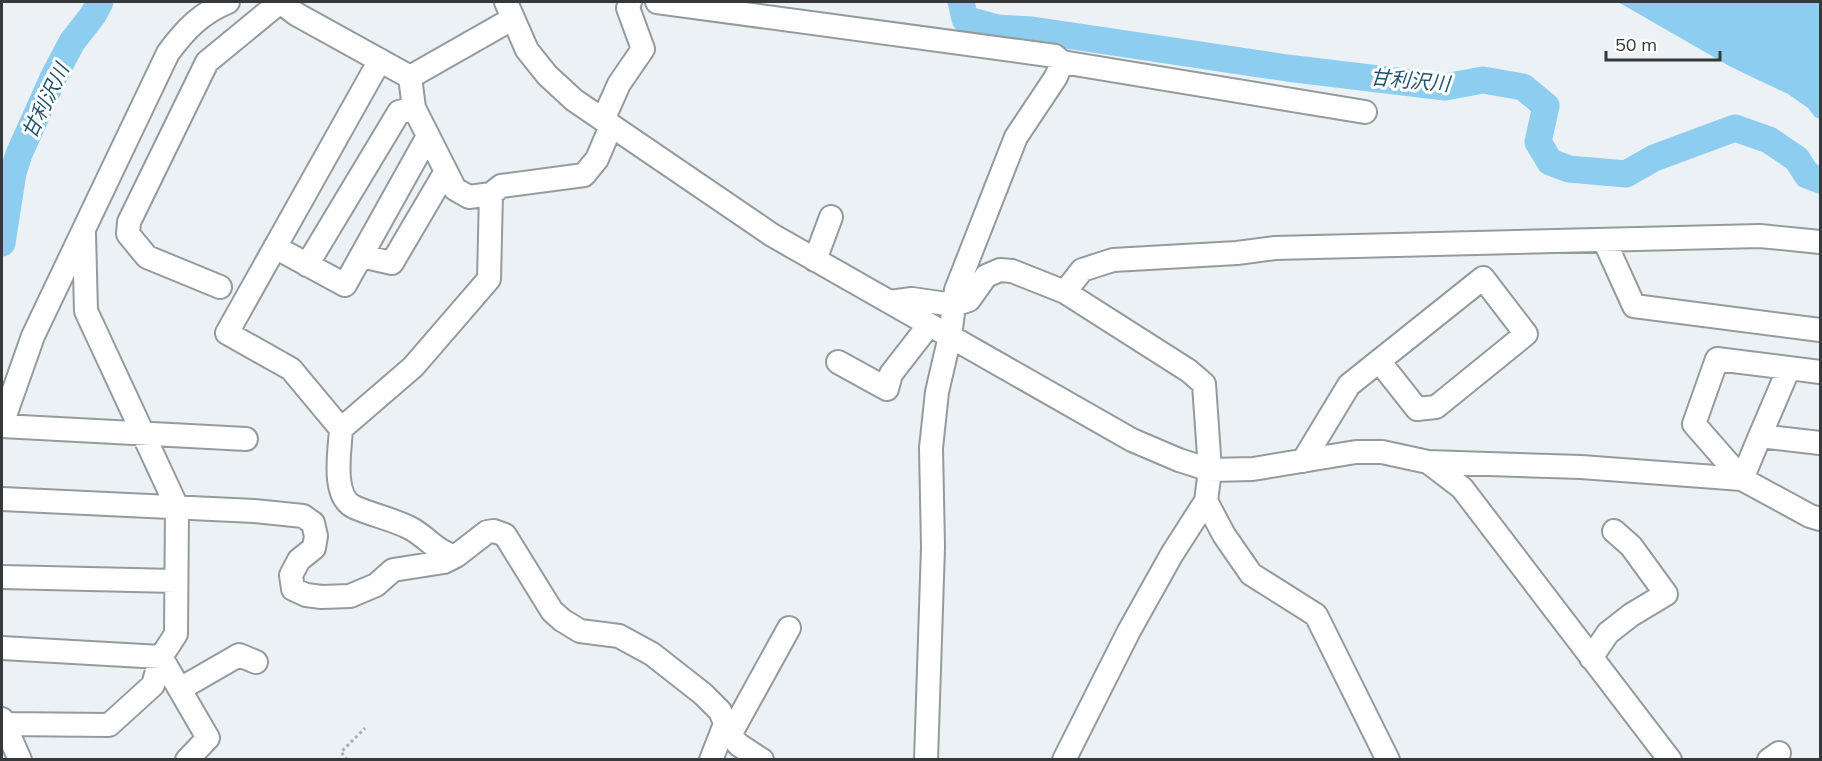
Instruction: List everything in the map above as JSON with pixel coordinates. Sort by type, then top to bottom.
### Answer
[{"type":"street","points":[[228,2],[203,14],[183,33],[168,53],[57,290],[33,336],[2,425],[246,439]]},
{"type":"street","points":[[219,287],[147,257],[128,234],[129,222],[207,62],[280,2],[296,14],[410,77]]},
{"type":"street","points":[[410,77],[414,108],[455,189],[470,197],[491,194],[501,186],[584,175],[597,159],[619,84],[643,49],[628,9],[630,2]]},
{"type":"street","points":[[657,2],[1055,56],[1062,62],[1365,112]]},
{"type":"street","points":[[410,77],[509,10],[527,50],[548,75],[574,100],[772,235],[1132,440],[1210,470],[1253,469],[1356,452],[1382,452],[1428,462],[1581,467],[1743,479]]},
{"type":"street","points":[[380,60],[227,333],[291,369],[341,429],[339,482],[341,493],[351,506],[411,528],[447,555],[456,556]]},
{"type":"street","points":[[926,759],[933,547],[931,448],[937,392],[950,336],[956,290],[1016,137],[1056,77],[1062,62]]},
{"type":"street","points":[[307,265],[399,112],[414,108]]},
{"type":"street","points":[[275,248],[345,285],[428,136]]},
{"type":"street","points":[[361,256],[392,263],[446,171]]},
{"type":"street","points":[[341,429],[412,367],[489,279],[491,194]]},
{"type":"street","points":[[815,260],[831,217]]},
{"type":"street","points":[[20,759],[3,722],[109,725],[153,685],[161,657],[176,634],[177,507],[86,311],[84,233]]},
{"type":"street","points":[[1065,292],[1082,270],[1113,260],[1307,247],[1760,236],[1821,242]]},
{"type":"street","points":[[1604,240],[1634,306],[1821,330]]},
{"type":"street","points":[[890,302],[912,298],[954,305],[969,300],[986,276],[1000,270],[1012,271],[1065,292],[1189,370],[1204,384],[1210,470],[1206,501],[1172,554],[1135,621],[1064,759]]},
{"type":"street","points":[[1303,461],[1349,385],[1378,361],[1483,279],[1526,334],[1436,407],[1417,409],[1378,361]]},
{"type":"street","points":[[57,290],[86,311]]},
{"type":"street","points":[[838,362],[888,389],[891,374],[929,325]]},
{"type":"street","points":[[1821,372],[1717,359],[1694,424],[1743,479],[1810,516],[1821,519]]},
{"type":"street","points":[[1743,479],[1789,368]]},
{"type":"street","points":[[1760,436],[1821,443]]},
{"type":"street","points":[[1428,462],[1462,488],[1670,759]]},
{"type":"street","points":[[2,499],[254,511],[303,516],[314,523],[316,536],[314,548],[299,560],[291,575],[293,588],[306,595],[322,597],[350,596],[376,585],[393,570],[444,562],[456,556],[487,532],[494,531],[505,535],[552,611],[562,620],[580,631],[619,636],[652,654],[703,694],[720,711],[739,746],[762,759]]},
{"type":"street","points":[[1206,501],[1224,535],[1251,574],[1316,615],[1388,759]]},
{"type":"street","points":[[1591,658],[1608,633],[1631,615],[1666,594],[1631,546],[1614,531]]},
{"type":"street","points":[[2,578],[176,581]]},
{"type":"street","points":[[711,759],[789,628]]},
{"type":"street","points":[[2,648],[161,657]]},
{"type":"street","points":[[180,689],[239,655],[256,662]]},
{"type":"street","points":[[161,657],[208,738],[187,759]]},
{"type":"path","points":[[347,759],[341,752],[365,729]]},
{"type":"water","points":[[1618,2],[1820,2],[1820,119],[1788,94],[1731,67]]},
{"type":"waterway","name":"甘利沢川","points":[[2,243],[13,173],[19,154],[72,42],[100,2]]},
{"type":"waterway","name":"甘利沢川","points":[[961,2],[965,19],[997,28],[1032,30],[1287,68],[1445,87],[1483,80],[1523,87],[1546,106],[1538,142],[1550,162],[1569,169],[1626,174],[1654,158],[1735,128],[1769,140],[1797,159],[1807,175],[1820,180]]}]
